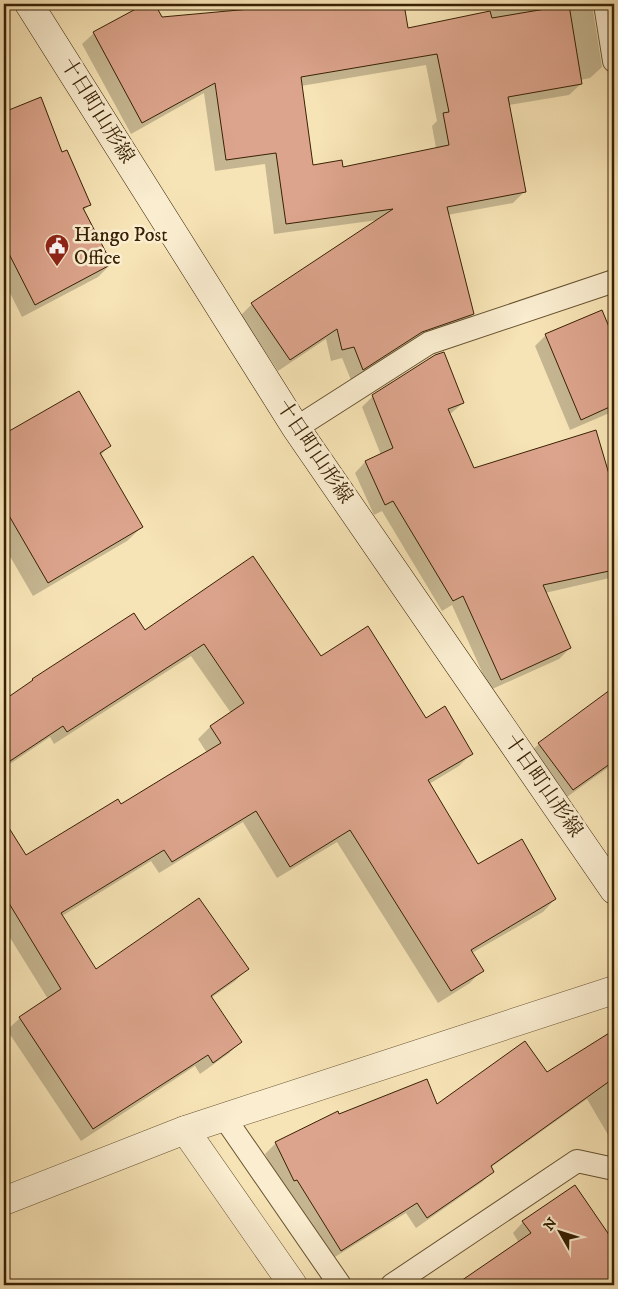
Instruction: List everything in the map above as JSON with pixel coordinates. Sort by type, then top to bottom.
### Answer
[{"type":"main road","name":"十日町山形線","points":[[29,4],[296,428],[614,890]]},
{"type":"main road","points":[[4,1201],[185,1130],[614,990]]},
{"type":"main road","points":[[185,1130],[292,1285]]},
{"type":"lane","points":[[605,4],[614,61]]},
{"type":"lane","points":[[296,428],[430,343],[614,282]]},
{"type":"lane","points":[[224,1117],[340,1285]]},
{"type":"lane","points":[[392,1285],[577,1161],[614,1169]]},
{"type":"building","points":[[145,4],[155,4],[162,17],[283,6],[283,4],[404,4],[408,28],[490,11],[492,18],[569,5],[582,84],[508,97],[526,192],[447,207],[474,314],[422,332],[363,370],[354,347],[342,350],[337,329],[290,360],[251,303],[393,209],[286,224],[276,153],[226,160],[215,83],[142,123],[93,32]],"holes":[[[437,54],[449,112],[443,113],[449,145],[343,167],[342,160],[313,165],[301,77]]]},
{"type":"building","points":[[41,97],[62,152],[67,150],[91,205],[83,208],[112,264],[35,305],[4,244],[4,112]]},
{"type":"building","points":[[602,310],[614,339],[614,405],[581,420],[545,334]]},
{"type":"building","points":[[444,352],[464,403],[448,409],[474,468],[596,430],[614,491],[614,570],[543,585],[571,648],[501,680],[463,596],[453,601],[393,501],[385,505],[365,461],[393,448],[372,395],[435,355]]},
{"type":"building","points":[[79,391],[111,446],[100,453],[143,527],[48,583],[4,507],[4,434]]},
{"type":"building","points":[[253,556],[321,656],[368,626],[426,718],[445,706],[473,754],[428,780],[478,864],[522,839],[556,899],[471,950],[484,971],[451,991],[350,830],[290,867],[256,811],[172,862],[164,850],[61,913],[96,969],[199,898],[249,969],[211,996],[242,1042],[213,1063],[208,1055],[93,1129],[19,1017],[61,989],[4,895],[4,820],[26,855],[118,799],[121,804],[221,743],[210,726],[244,703],[204,644],[67,732],[63,726],[4,765],[4,700],[32,679],[134,613],[145,630]]},
{"type":"building","points":[[614,687],[614,761],[573,790],[538,743]]},
{"type":"building","points":[[614,1030],[614,1078],[491,1166],[494,1172],[427,1218],[417,1203],[341,1251],[297,1180],[294,1181],[275,1142],[338,1111],[339,1114],[427,1079],[437,1104],[525,1041],[547,1072]]},
{"type":"building","points":[[575,1185],[614,1242],[614,1285],[455,1285],[531,1233],[522,1221]]},
{"type":"place","name":"Hango Post Office","points":[[57,267]]}]
